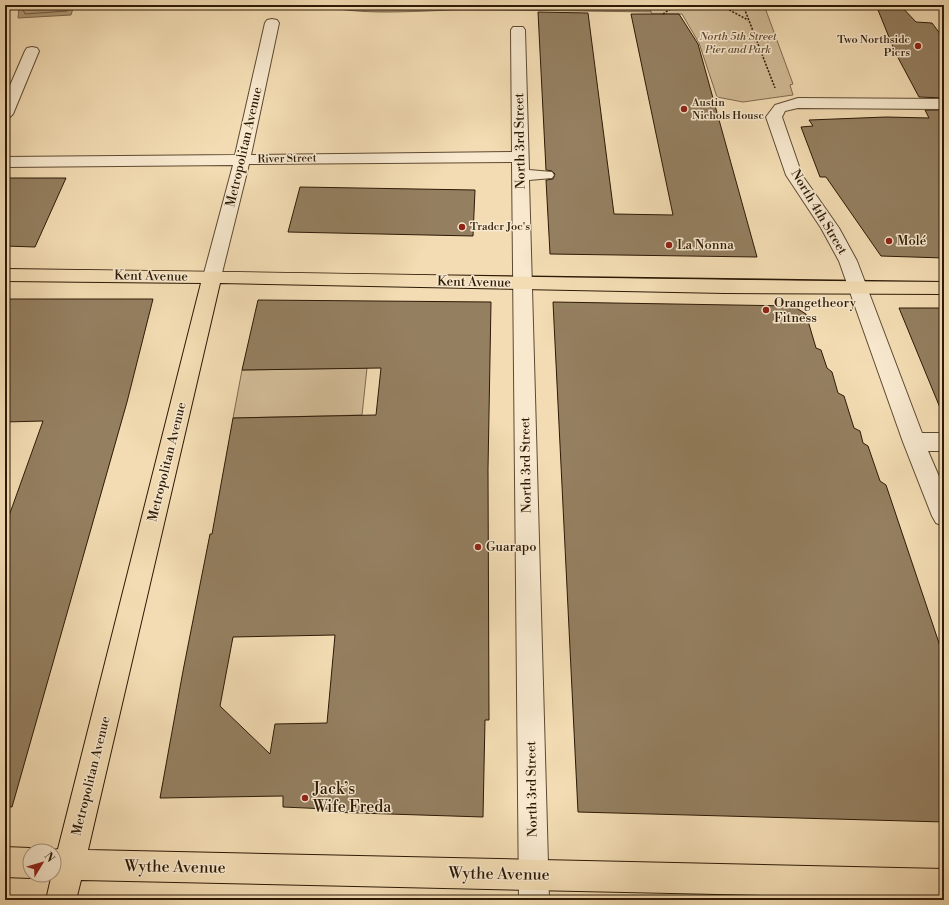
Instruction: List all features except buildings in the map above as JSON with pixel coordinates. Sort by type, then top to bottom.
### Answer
[{"type":"main road","name":"Kent Avenue","points":[[5,275],[212,277],[725,287],[944,288]]},
{"type":"main road","name":"Metropolitan Avenue","points":[[62,864],[212,277]]},
{"type":"main road","points":[[5,862],[22,863]]},
{"type":"main road","name":"Wythe Avenue","points":[[62,864],[534,887],[944,884]]},
{"type":"main road","name":"Metropolitan Avenue","points":[[61,883],[61,900]]},
{"type":"street","name":"Metropolitan Avenue","points":[[212,277],[242,160],[272,23]]},
{"type":"street","name":"North 3rd Street","points":[[518,30],[534,887]]},
{"type":"street","points":[[5,114],[32,51]]},
{"type":"street","name":"North 4th Street","points":[[944,104],[798,103],[784,106],[778,109],[775,113],[775,119],[794,175],[830,228],[848,260],[914,442],[944,516]]},
{"type":"street","name":"River Street","points":[[5,162],[520,157]]},
{"type":"street","points":[[521,175],[546,175]]},
{"type":"street","points":[[914,442],[944,442]]},
{"type":"path","points":[[663,14],[676,5]]},
{"type":"path","points":[[720,5],[749,20]]},
{"type":"path","points":[[743,5],[775,88]]},
{"type":"green space","name":"North 5th Street Pier and Park","points":[[648,5],[764,5],[793,84],[790,85],[793,95],[743,102],[717,97],[699,43],[682,14],[652,14]]},
{"type":"green space","points":[[367,368],[362,415],[233,418],[242,370]]},
{"type":"water","points":[[5,5],[74,5],[71,15],[18,18],[19,8],[5,9]]},
{"type":"water","points":[[318,5],[649,5],[651,12],[457,10],[369,12],[352,11]]},
{"type":"place","name":"Two Northside Piers","points":[[918,46]]},
{"type":"place","name":"Austin Nichols House","points":[[684,109]]},
{"type":"place","name":"Trader Joe's","points":[[462,227]]},
{"type":"place","name":"Molé","points":[[889,241]]},
{"type":"place","name":"La Nonna","points":[[669,245]]},
{"type":"place","name":"Orangetheory Fitness","points":[[766,310]]},
{"type":"place","name":"Guarapo","points":[[478,547]]},
{"type":"place","name":"Jack’s Wife Freda","points":[[305,798]]}]
